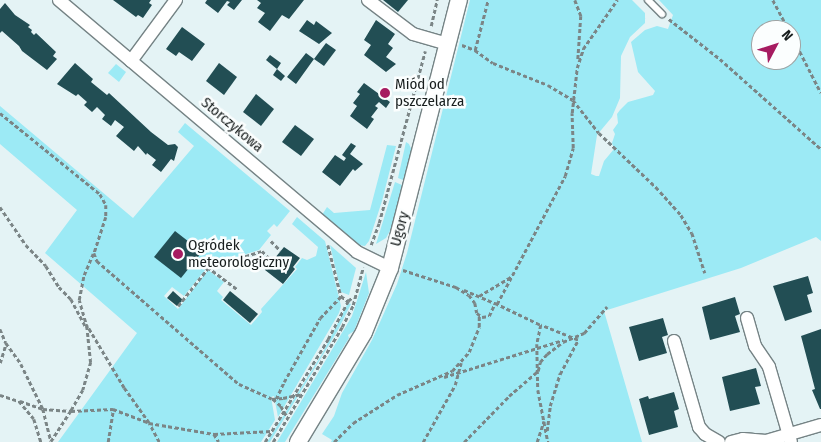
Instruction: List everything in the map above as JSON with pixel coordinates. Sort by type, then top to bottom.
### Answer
[{"type":"street","name":"Storczykowa","points":[[58,0],[357,252],[390,268]]},
{"type":"street","points":[[130,61],[176,0]]},
{"type":"street","points":[[368,0],[413,34],[448,44]]},
{"type":"street","name":"Ugory","points":[[298,442],[364,332],[390,268],[459,0]]},
{"type":"street","points":[[747,318],[755,346],[769,367],[790,438]]},
{"type":"street","points":[[674,341],[700,427],[705,434],[720,442]]},
{"type":"street","points":[[731,442],[743,439],[790,438],[821,425]]},
{"type":"lane","points":[[648,0],[662,14]]},
{"type":"path","points":[[371,245],[380,223],[438,0]]},
{"type":"path","points":[[474,50],[488,0]]},
{"type":"path","points":[[479,315],[482,317],[489,316],[565,176],[573,148],[573,100],[581,16],[575,0]]},
{"type":"path","points":[[577,68],[583,49],[617,0]]},
{"type":"path","points":[[773,0],[784,20]]},
{"type":"path","points":[[662,14],[720,59],[821,150]]},
{"type":"path","points":[[448,44],[466,45],[493,63],[548,85],[573,100],[599,133],[656,187],[681,215],[692,233],[705,273]]},
{"type":"path","points":[[801,54],[821,93]]},
{"type":"path","points":[[0,113],[100,194],[106,205],[106,218],[84,275],[79,300],[87,330],[91,362],[83,390],[52,442]]},
{"type":"path","points":[[0,207],[26,245],[46,266],[59,287],[71,299],[87,330]]},
{"type":"path","points":[[327,238],[341,296],[348,301]]},
{"type":"path","points":[[270,241],[280,250]]},
{"type":"path","points":[[178,306],[208,268],[262,251],[271,260]]},
{"type":"path","points":[[94,253],[97,261],[239,384],[276,399],[304,393]]},
{"type":"path","points":[[197,260],[237,289]]},
{"type":"path","points":[[273,442],[342,328],[353,305],[363,267]]},
{"type":"path","points":[[390,268],[456,287],[578,340],[560,374],[550,406],[547,431]]},
{"type":"path","points":[[478,296],[512,276]]},
{"type":"path","points":[[441,378],[461,362],[476,339],[479,315],[469,295],[456,287]]},
{"type":"path","points":[[276,399],[320,318],[341,296]]},
{"type":"path","points":[[265,442],[328,339],[348,301],[354,296]]},
{"type":"path","points":[[334,442],[353,423],[397,395],[441,378],[584,333],[607,308]]},
{"type":"path","points":[[540,325],[537,349],[538,390],[548,442]]},
{"type":"path","points":[[87,330],[87,326],[124,388],[149,423],[159,442]]},
{"type":"path","points":[[0,329],[6,343],[21,364],[43,409],[52,442]]},
{"type":"path","points":[[464,442],[509,396],[538,371],[540,362],[547,354],[572,337]]},
{"type":"path","points":[[0,363],[6,343]]},
{"type":"path","points":[[422,442],[455,385],[461,362]]},
{"type":"path","points":[[0,394],[43,409],[71,411],[113,409],[149,423],[214,434],[271,432]]},
{"type":"path","points":[[272,398],[288,418]]},
{"type":"path","points":[[19,401],[34,419],[41,442]]},
{"type":"path","points":[[108,442],[113,409]]},
{"type":"path","points":[[537,442],[544,419]]},
{"type":"path","points":[[214,434],[219,442]]},
{"type":"shaded area","points":[[470,0],[632,0],[645,13],[645,23],[630,37],[621,56],[620,98],[612,117],[597,135],[591,174],[599,176],[604,161],[614,149],[612,143],[615,134],[613,130],[618,123],[617,114],[628,102],[653,95],[655,91],[638,72],[631,42],[645,30],[657,26],[668,29],[673,15],[659,0],[821,0],[821,241],[816,237],[741,268],[604,311],[642,442],[331,442],[332,440],[322,434],[334,416],[342,393],[372,340],[397,284],[407,253]]},
{"type":"shaded area","points":[[116,64],[126,72],[119,82],[108,73]]},
{"type":"shaded area","points":[[0,106],[133,218],[194,146],[178,132],[185,123],[290,211],[277,227],[274,224],[267,231],[271,235],[259,250],[208,266],[197,258],[196,260],[206,269],[184,296],[172,287],[164,296],[178,309],[208,270],[224,282],[217,291],[223,297],[221,300],[251,325],[262,312],[261,309],[297,269],[295,267],[302,258],[307,260],[316,256],[318,247],[292,224],[297,217],[325,241],[341,306],[339,313],[278,417],[274,396],[271,397],[275,420],[261,442],[58,442],[137,333],[45,253],[77,210],[0,144]]},
{"type":"shaded area","points":[[406,142],[412,151],[403,180],[398,178]]},
{"type":"shaded area","points":[[387,145],[396,146],[382,201],[369,241],[365,246],[358,245],[322,215],[327,207],[334,213],[370,210]]},
{"type":"shaded area","points":[[395,182],[402,185],[391,229],[386,238],[376,244]]},
{"type":"shaded area","points":[[330,245],[356,268],[349,295],[341,292]]},
{"type":"shaded area","points":[[366,272],[369,293],[354,331],[348,335],[349,338],[285,442],[277,442],[352,316]]},
{"type":"shaded area","points":[[348,303],[351,304],[338,330],[270,442],[267,442],[322,354]]},
{"type":"building","points":[[113,0],[151,0],[149,3],[152,5],[143,18],[138,15],[136,17]]},
{"type":"building","points":[[207,0],[242,0],[234,10],[227,5],[230,2],[227,1],[218,13],[205,3]]},
{"type":"building","points":[[257,0],[304,0],[289,19],[282,15],[270,31],[258,22],[265,13],[257,8],[261,3]]},
{"type":"building","points":[[383,0],[408,0],[398,12]]},
{"type":"building","points":[[5,3],[15,15],[30,25],[28,27],[34,35],[36,33],[56,52],[53,56],[57,59],[47,70],[22,51],[2,31],[0,33],[0,9]]},
{"type":"building","points":[[307,20],[314,25],[316,21],[332,33],[319,44],[299,31]]},
{"type":"building","points":[[376,20],[395,34],[388,44],[393,48],[386,57],[396,64],[386,72],[364,55],[371,45],[364,40]]},
{"type":"building","points":[[182,27],[205,44],[192,61],[179,52],[176,56],[166,49]]},
{"type":"building","points":[[326,43],[336,50],[324,66],[314,59]]},
{"type":"building","points":[[306,53],[314,59],[296,84],[287,77]]},
{"type":"building","points":[[270,55],[281,63],[277,69],[266,60]]},
{"type":"building","points":[[75,63],[93,79],[91,82],[107,95],[109,93],[151,132],[168,145],[175,144],[178,147],[174,161],[171,159],[161,172],[152,165],[156,160],[147,153],[146,155],[138,146],[134,151],[116,136],[124,127],[115,120],[111,126],[102,119],[105,115],[97,107],[92,112],[84,105],[87,102],[78,94],[76,96],[57,84]]},
{"type":"building","points":[[219,63],[237,77],[224,95],[206,81]]},
{"type":"building","points":[[277,69],[285,76],[281,81],[273,75]]},
{"type":"building","points":[[364,83],[390,102],[386,108],[379,102],[375,106],[378,108],[371,117],[374,119],[367,129],[350,116],[357,106],[353,103],[360,94],[357,92]]},
{"type":"building","points":[[256,94],[274,109],[261,126],[243,112]]},
{"type":"building","points":[[295,125],[314,139],[301,156],[282,142]]},
{"type":"building","points":[[351,143],[356,146],[350,154],[363,164],[355,171],[353,169],[340,186],[322,172],[335,155],[344,161],[346,158],[342,155]]},
{"type":"building","name":"Ogródek meteorologiczny","points":[[175,231],[202,252],[181,278],[154,257]]},
{"type":"building","points":[[284,247],[300,258],[293,267],[295,269],[283,284],[265,270]]},
{"type":"building","points":[[808,276],[813,293],[807,295],[812,312],[785,321],[773,286]]},
{"type":"building","points":[[173,291],[183,300],[177,306],[167,298]]},
{"type":"building","points":[[230,291],[258,314],[250,323],[223,300]]},
{"type":"building","points":[[735,297],[740,314],[735,316],[740,332],[710,340],[702,307]]},
{"type":"building","points":[[663,318],[668,335],[662,337],[667,353],[639,361],[629,327]]},
{"type":"building","points":[[821,329],[820,409],[812,390],[815,389],[801,336]]},
{"type":"building","points":[[756,368],[761,386],[755,387],[760,404],[730,411],[722,377]]},
{"type":"building","points":[[674,392],[679,409],[674,411],[678,427],[649,435],[639,399],[648,396],[649,399]]},
{"type":"place","name":"Miód od pszczelarza","points":[[385,93]]},
{"type":"place","name":"Ogródek meteorologiczny","points":[[178,254]]}]
